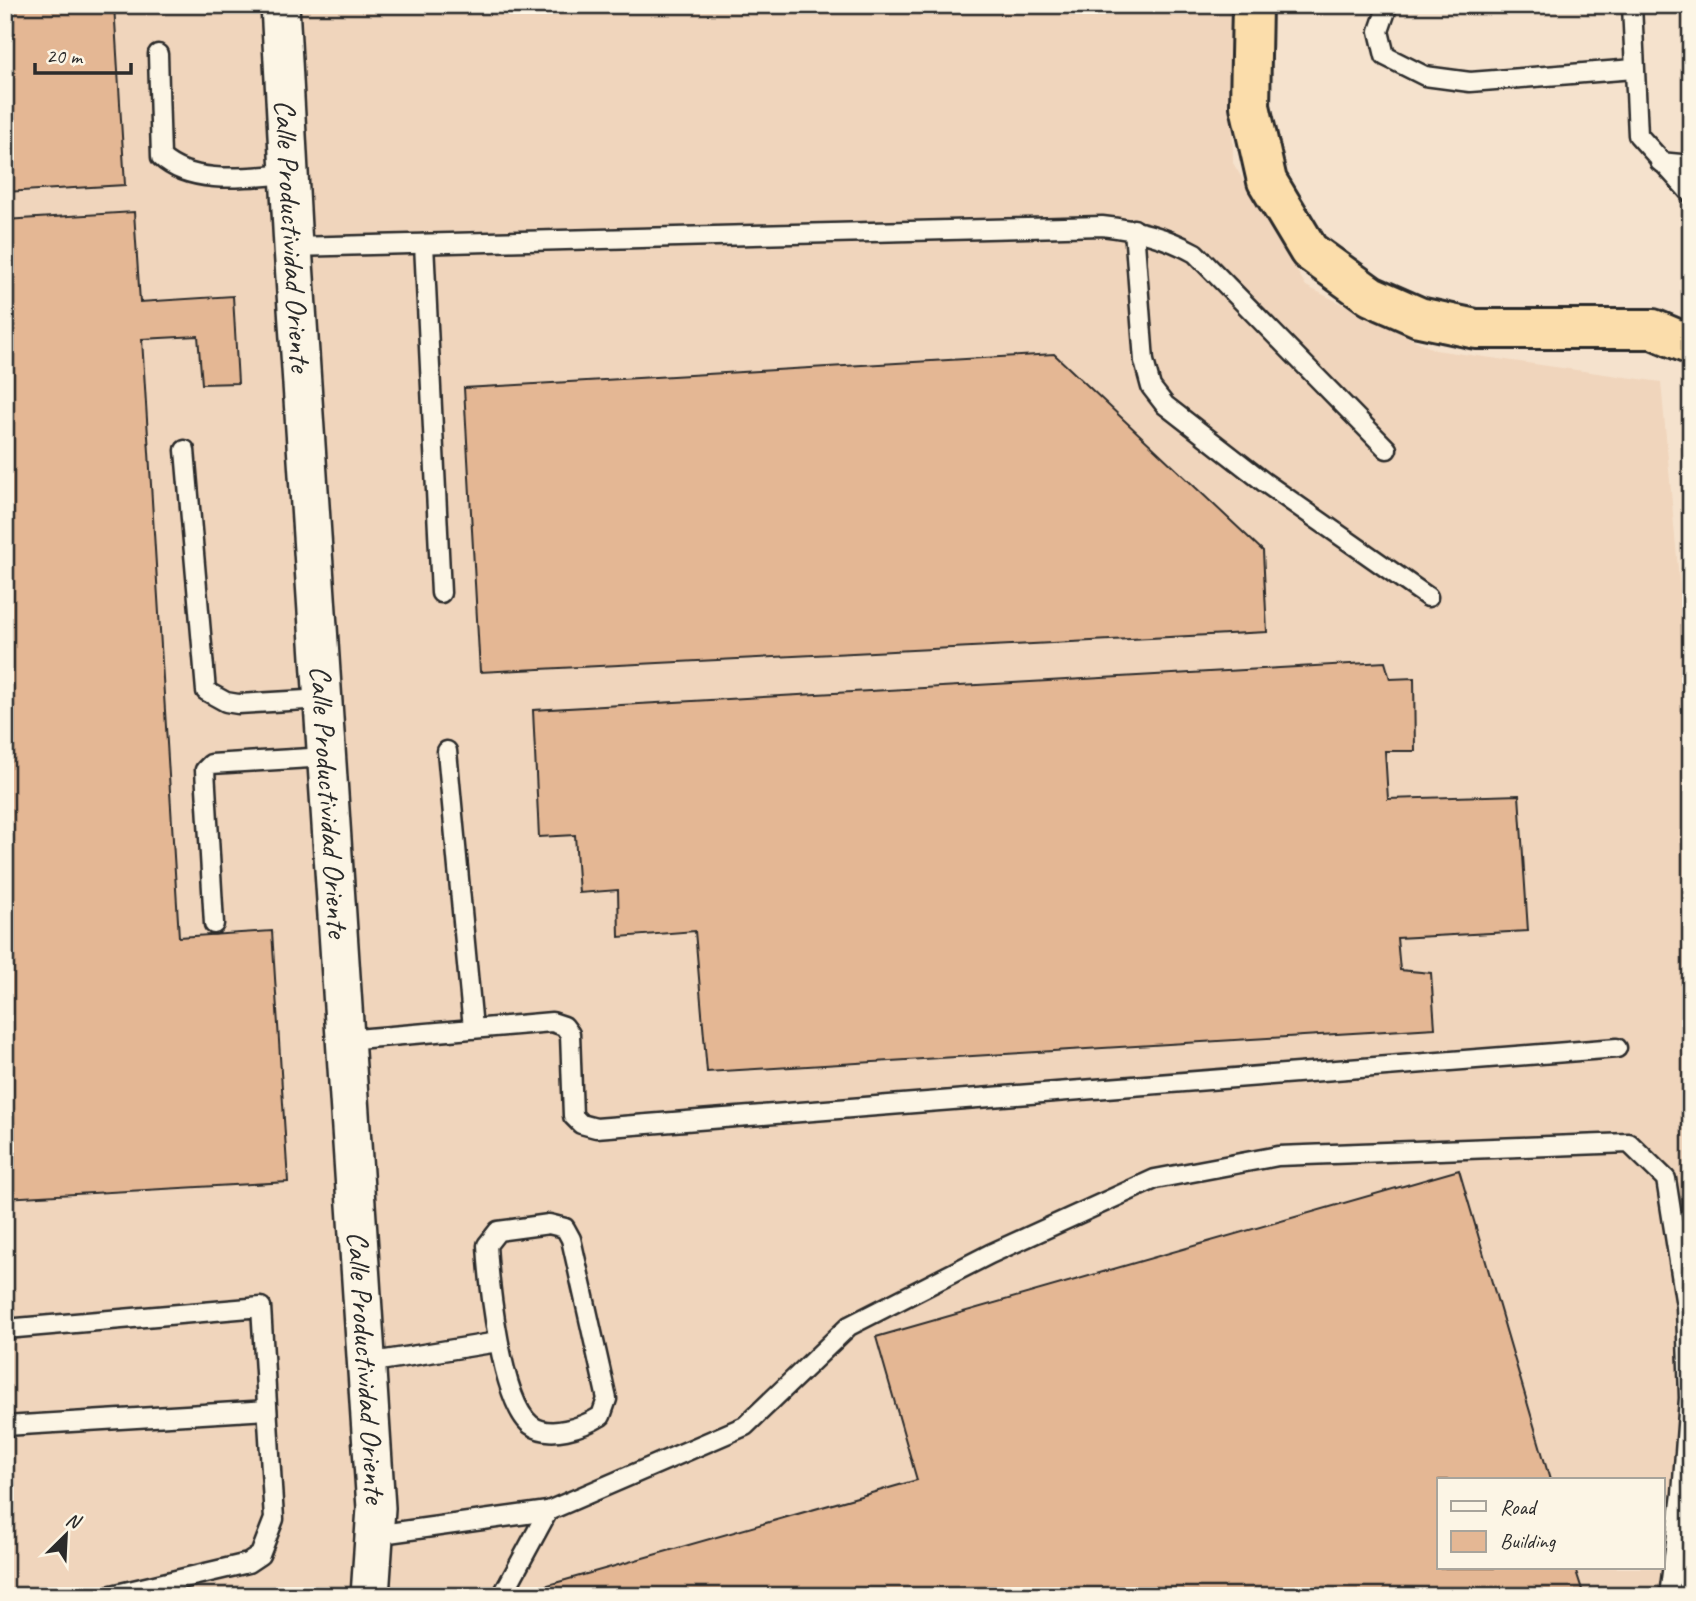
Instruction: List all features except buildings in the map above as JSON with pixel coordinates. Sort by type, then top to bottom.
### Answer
[{"type":"highway","points":[[1252,5],[1250,106],[1267,181],[1309,251],[1371,296],[1419,317],[1476,329],[1653,329],[1691,345]]},
{"type":"street","name":"Calle Productividad Oriente","points":[[280,5],[293,247],[376,1508],[370,1596]]},
{"type":"lane","points":[[1388,5],[1379,31],[1385,56],[1425,76],[1471,82],[1634,69]]},
{"type":"lane","points":[[1632,5],[1637,135],[1691,194]]},
{"type":"lane","points":[[158,54],[161,157],[172,167],[216,176],[289,174]]},
{"type":"lane","points":[[1660,162],[1691,165]]},
{"type":"lane","points":[[293,247],[1102,226],[1134,229],[1167,237],[1195,253],[1387,449]]},
{"type":"lane","points":[[1134,229],[1144,361],[1151,387],[1165,405],[1264,482],[1428,597]]},
{"type":"lane","points":[[424,244],[441,593]]},
{"type":"lane","points":[[185,450],[206,691],[226,702],[238,704],[323,699]]},
{"type":"lane","points":[[447,751],[473,1028]]},
{"type":"lane","points":[[214,924],[205,770],[211,764],[327,757]]},
{"type":"lane","points":[[345,1040],[552,1022],[564,1026],[570,1034],[573,1116],[581,1124],[596,1128],[1617,1048]]},
{"type":"lane","points":[[374,1535],[548,1511],[745,1426],[849,1326],[990,1254],[1155,1179],[1278,1156],[1629,1143],[1666,1179],[1686,1306],[1689,1398],[1682,1494],[1669,1596]]},
{"type":"lane","points":[[549,1224],[565,1228],[571,1239],[607,1399],[601,1416],[590,1423],[548,1432],[531,1425],[520,1411],[498,1342],[486,1245],[498,1231],[549,1224]]},
{"type":"lane","points":[[5,1329],[261,1307],[274,1519],[260,1555],[248,1563],[108,1596]]},
{"type":"lane","points":[[367,1363],[498,1342]]},
{"type":"lane","points":[[5,1426],[267,1410]]},
{"type":"lane","points":[[502,1596],[548,1511]]},
{"type":"shaded area","points":[[5,5],[1231,5],[1233,163],[1306,286],[1435,350],[1661,382],[1691,712],[1691,1596],[5,1596]]}]
